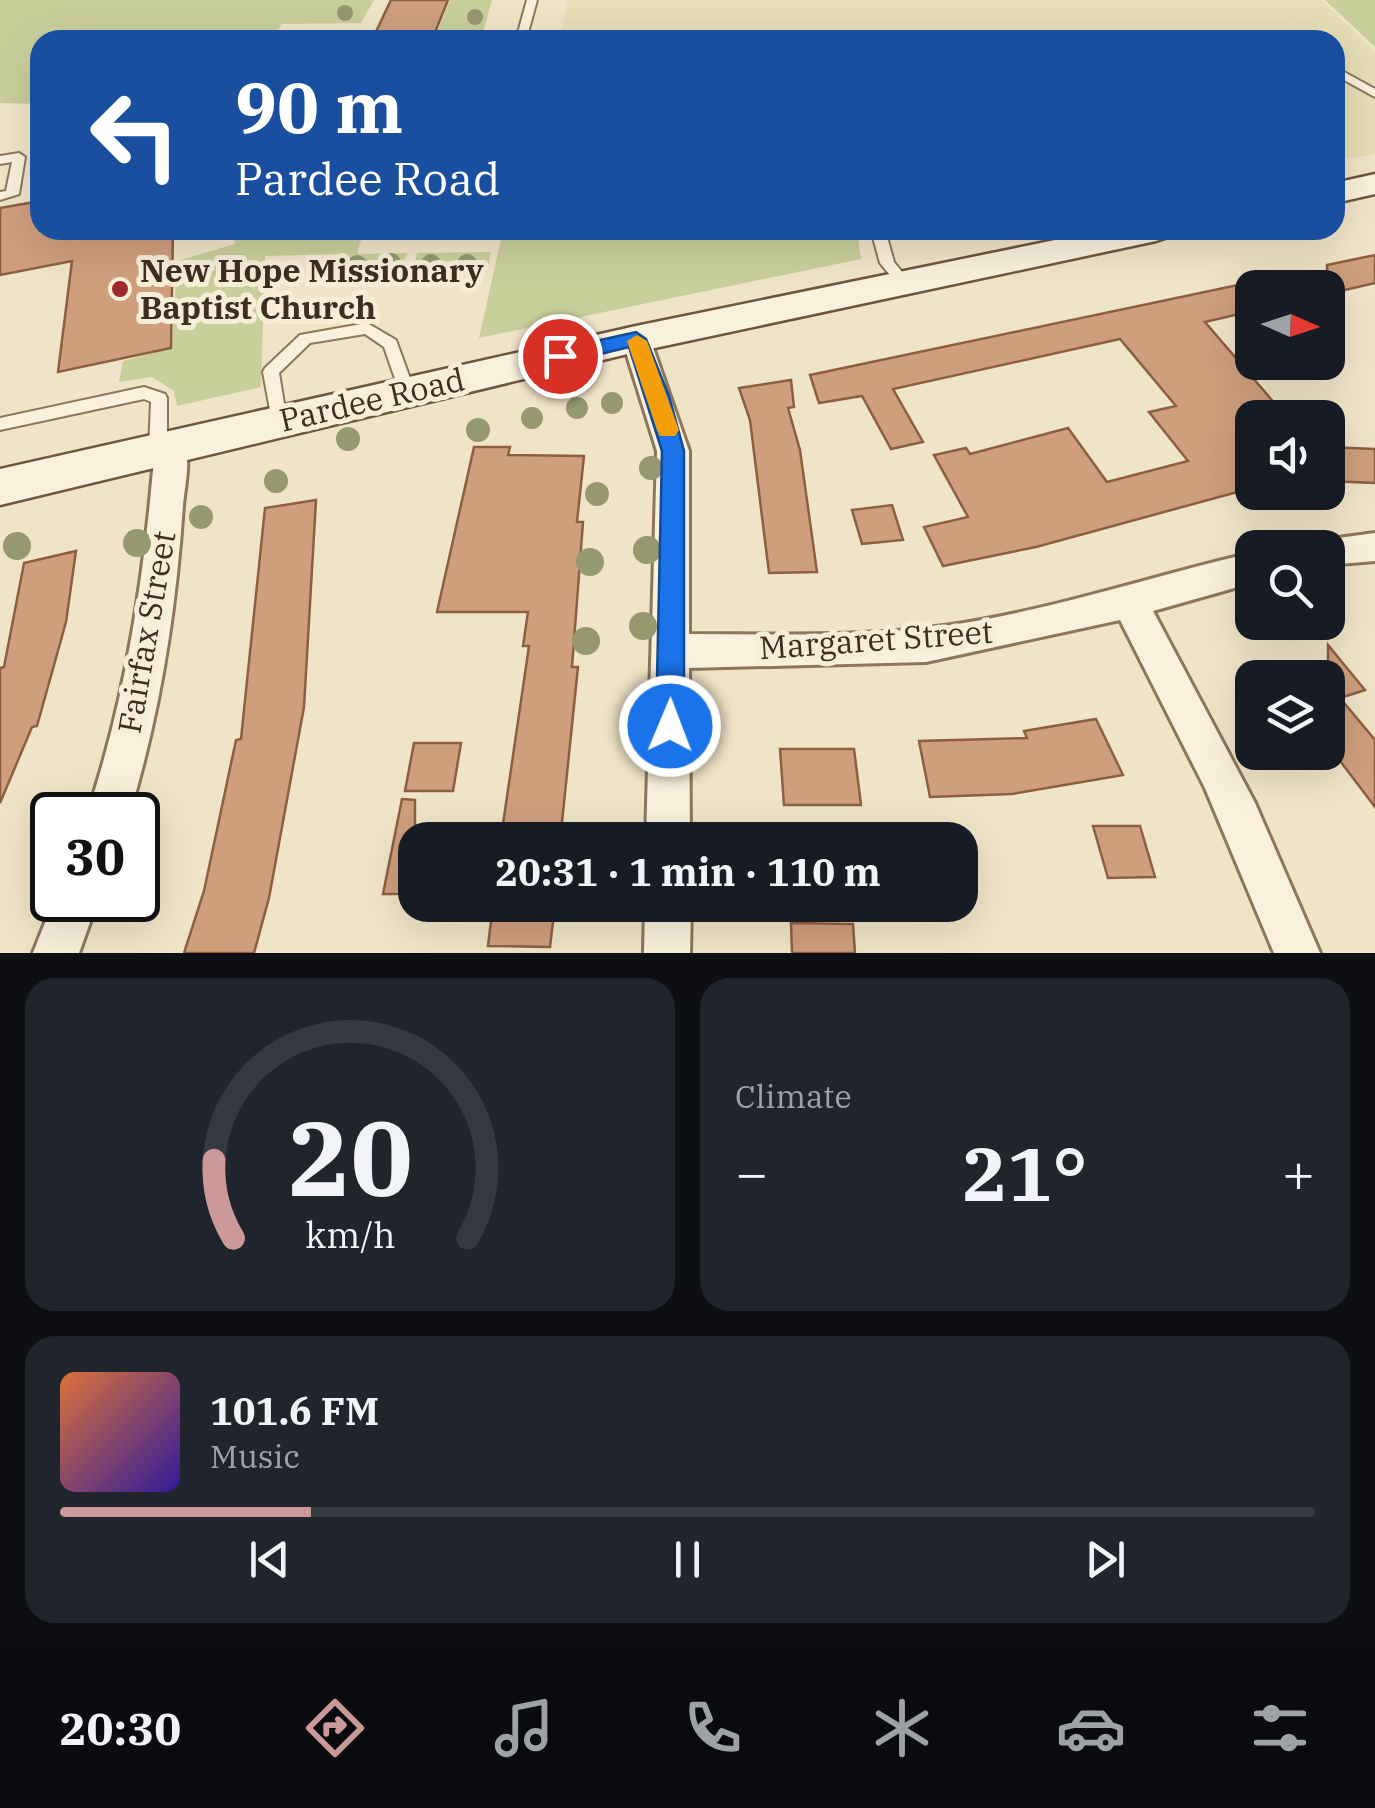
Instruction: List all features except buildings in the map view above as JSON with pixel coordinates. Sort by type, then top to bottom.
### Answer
[{"type":"main road","points":[[1345,190],[1375,184]]},
{"type":"main road","name":"Pardee Road","points":[[0,486],[636,339],[904,283],[1072,240]]},
{"type":"street","points":[[636,339],[673,451],[668,822]]},
{"type":"street","name":"Fairfax Street","points":[[114,792],[146,677],[164,568],[164,448]]},
{"type":"street","points":[[1345,550],[1375,547]]},
{"type":"street","name":"Margaret Street","points":[[671,651],[834,649],[958,640],[1235,573]]},
{"type":"street","points":[[1128,601],[1197,722],[1260,858],[1297,953]]},
{"type":"street","points":[[56,953],[68,922]]},
{"type":"street","points":[[667,953],[668,922]]},
{"type":"lane","points":[[524,30],[532,0]]},
{"type":"lane","points":[[1345,76],[1375,94]]},
{"type":"lane","points":[[0,160],[19,156],[12,194],[0,196]]},
{"type":"lane","points":[[881,240],[887,262],[904,283]]},
{"type":"lane","points":[[279,422],[271,372],[306,339],[367,328],[391,344],[407,392]]},
{"type":"lane","points":[[0,424],[144,393],[158,398],[164,448]]},
{"type":"shaded area","points":[[568,0],[1322,0],[1375,52],[1375,154],[1345,159],[1345,30],[562,30]]},
{"type":"green space","points":[[0,0],[374,0],[361,23],[282,24],[278,30],[30,30],[30,104],[0,103]]},
{"type":"green space","points":[[450,0],[492,0],[484,30],[438,30]]},
{"type":"green space","points":[[1325,0],[1375,0],[1375,47]]},
{"type":"green space","points":[[235,240],[361,240],[357,254],[408,253],[398,272],[334,275],[340,254],[265,256],[261,387],[177,406],[174,391],[152,377],[119,382],[123,361],[172,348],[177,261],[235,244]]},
{"type":"green space","points":[[501,240],[858,240],[861,259],[479,338]]},
{"type":"green space","points":[[491,252],[487,272],[412,272],[417,253]]},
{"type":"slow traffic","points":[[637,341],[668,430]]},
{"type":"place","name":"New Hope Missionary Baptist Church","points":[[120,289]]},
{"type":"route","points":[[560,356],[636,339],[658,396],[673,451],[670,726]]}]
